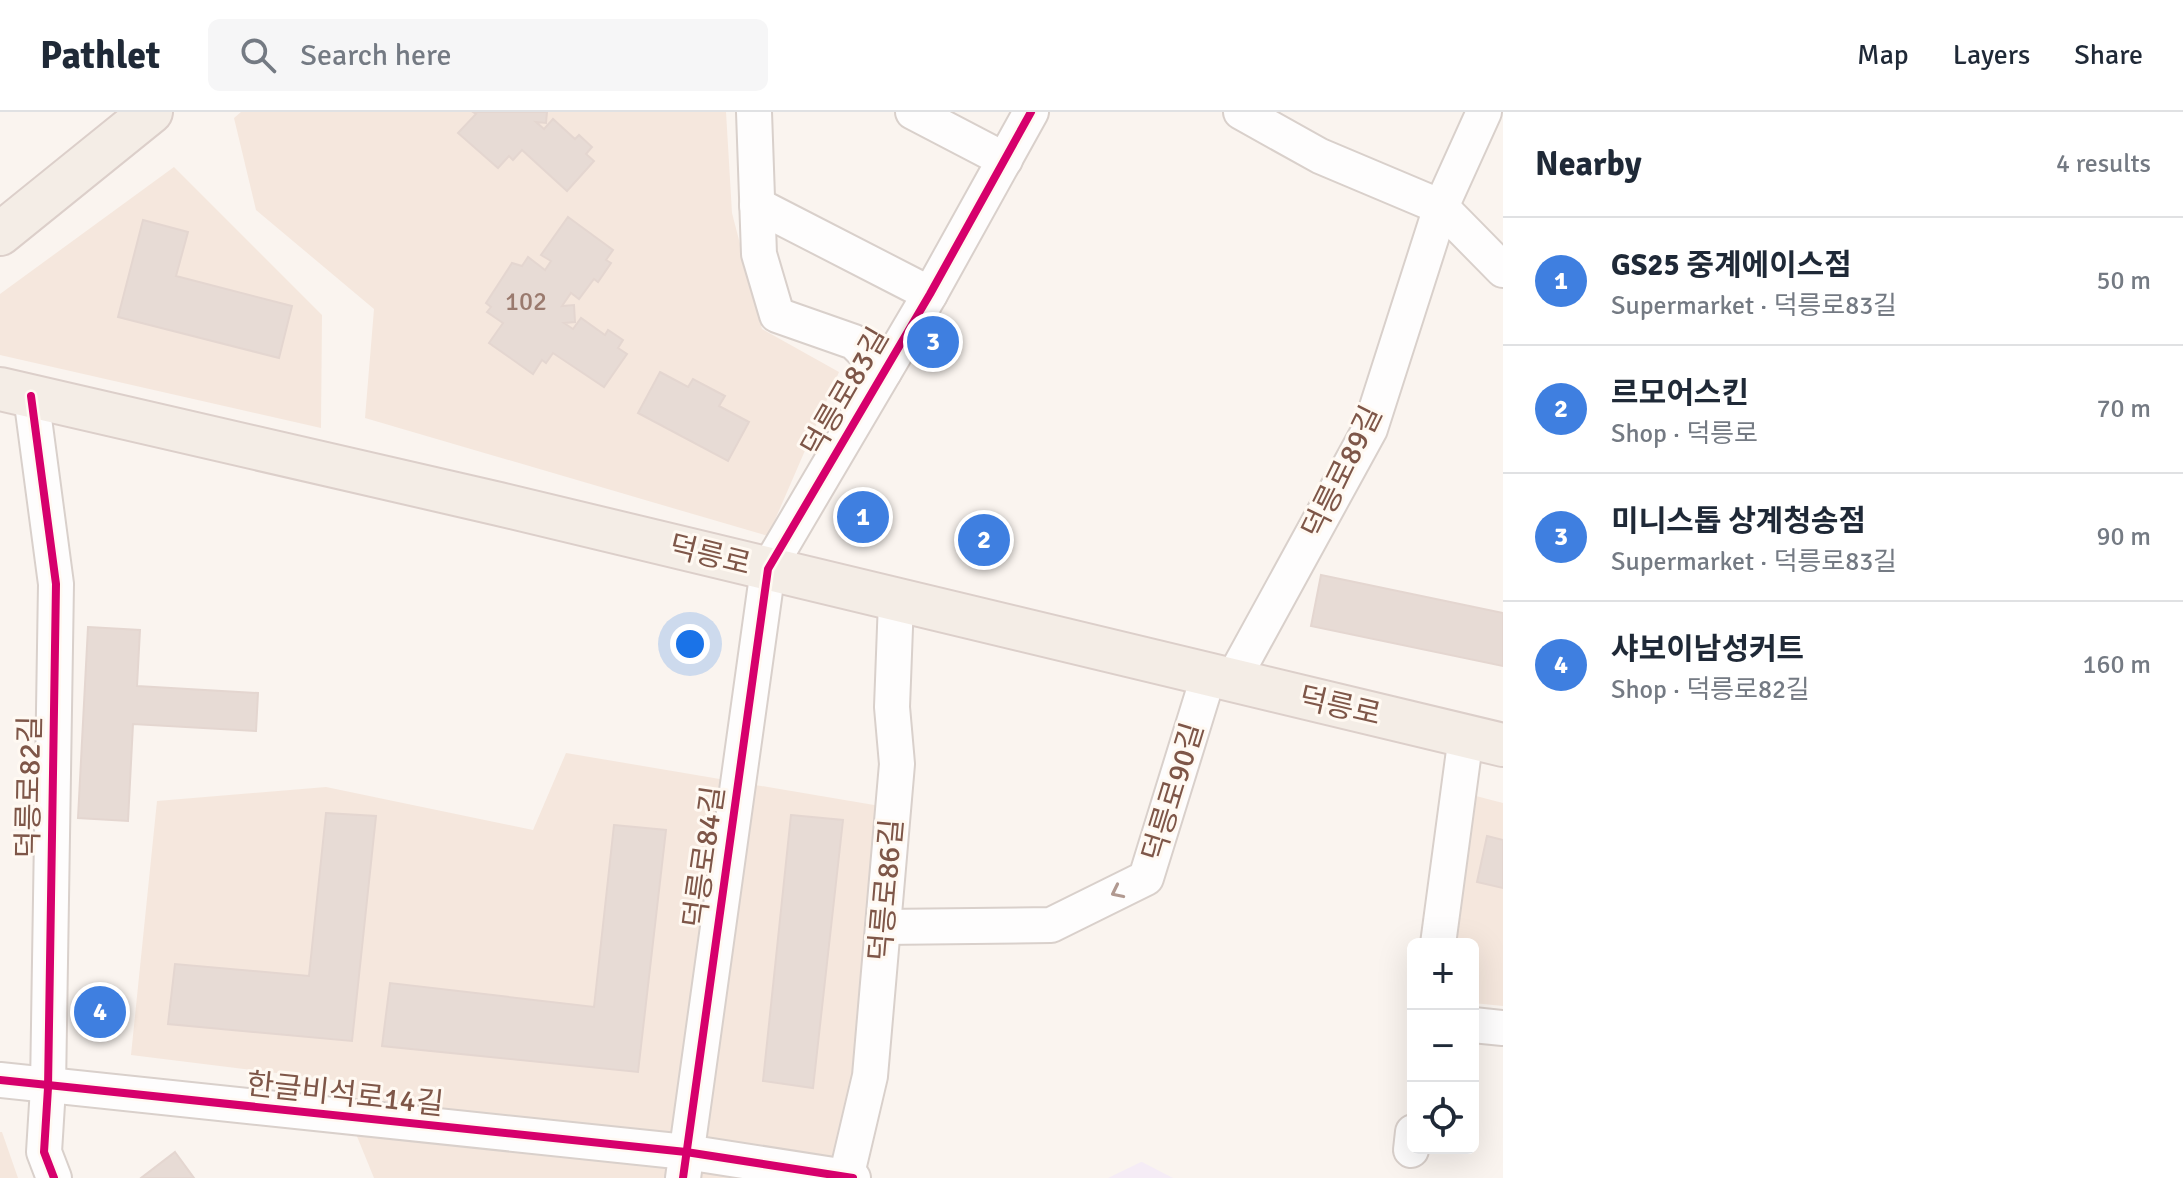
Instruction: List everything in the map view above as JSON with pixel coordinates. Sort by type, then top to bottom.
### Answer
[{"type":"main road","points":[[0,234],[139,114]]},
{"type":"main road","name":"덕릉로","points":[[15,392],[1484,740]]},
{"type":"street","name":"덕릉로83길","points":[[754,112],[759,254],[777,315],[854,342],[884,372]]},
{"type":"street","points":[[913,112],[1005,160]]},
{"type":"street","name":"덕릉로83길","points":[[768,569],[930,294],[1031,112]]},
{"type":"street","points":[[1241,112],[1320,156],[1441,207],[1503,270]]},
{"type":"street","name":"덕릉로89길","points":[[1221,678],[1370,429],[1441,207],[1484,112]]},
{"type":"street","points":[[1493,112],[1503,122]]},
{"type":"street","points":[[757,205],[930,294]]},
{"type":"street","name":"덕릉로82길","points":[[15,392],[56,584],[48,1088],[44,1152],[54,1178]]},
{"type":"street","name":"덕릉로84길","points":[[685,1165],[768,569]]},
{"type":"street","name":"덕릉로86길","points":[[849,1178],[870,1076],[897,764],[892,707],[896,601]]},
{"type":"street","name":"덕릉로90길","points":[[883,927],[1051,925],[1146,878],[1221,678]]},
{"type":"street","name":"덕릉로","points":[[1439,938],[1484,740]]},
{"type":"street","points":[[1479,1026],[1503,1028]]},
{"type":"street","name":"한글비석로14길","points":[[0,1080],[685,1165]]},
{"type":"street","points":[[685,1165],[849,1178]]},
{"type":"shaded area","points":[[241,112],[726,112],[732,213],[762,329],[839,372],[768,536],[365,418],[374,309],[256,210],[234,118]]},
{"type":"shaded area","points":[[174,167],[322,315],[321,428],[0,355],[0,294]]},
{"type":"shaded area","points":[[566,753],[880,806],[855,1069],[837,1178],[374,1178],[334,1080],[131,1055],[157,801],[326,787],[533,830]]},
{"type":"shaded area","points":[[1472,795],[1503,803],[1503,1006],[1479,1004],[1479,938],[1453,938]]},
{"type":"shaded area","points":[[2,1132],[18,1178],[0,1178]]},
{"type":"shaded area","points":[[1141,1162],[1173,1178],[1108,1178]]},
{"type":"building","points":[[473,112],[547,112],[546,123],[536,122],[544,129],[553,119],[575,139],[579,135],[592,147],[586,154],[594,161],[567,191],[522,150],[513,160],[509,156],[498,168],[458,133],[476,114]]},
{"type":"building","points":[[568,217],[613,250],[606,260],[611,263],[598,282],[594,279],[579,299],[571,293],[562,306],[574,305],[575,322],[564,323],[573,329],[581,318],[605,335],[608,330],[623,340],[618,348],[627,354],[604,387],[553,353],[546,363],[542,360],[533,374],[489,343],[503,323],[487,312],[491,307],[486,303],[512,263],[522,266],[528,257],[545,270],[551,261],[541,255]]},
{"type":"building","points":[[143,220],[188,232],[176,276],[292,306],[279,358],[118,317]]},
{"type":"building","points":[[660,372],[688,387],[693,379],[725,396],[719,406],[749,422],[728,461],[638,413]]},
{"type":"building","points":[[1321,575],[1503,613],[1503,666],[1311,626]]},
{"type":"building","points":[[88,627],[140,630],[137,686],[258,693],[256,731],[133,724],[128,821],[78,818]]},
{"type":"building","points":[[326,813],[376,816],[352,1041],[168,1024],[175,964],[309,976]]},
{"type":"building","points":[[791,815],[843,820],[813,1088],[763,1081]]},
{"type":"building","points":[[614,825],[666,830],[638,1072],[382,1046],[390,983],[594,1007]]},
{"type":"building","points":[[1487,836],[1503,840],[1503,888],[1477,882]]},
{"type":"building","points":[[175,1152],[194,1178],[141,1178]]},
{"type":"cycle path","points":[[683,1178],[768,569],[930,294],[1031,112]]},
{"type":"cycle path","points":[[31,396],[56,584],[48,1088],[44,1152],[54,1178]]},
{"type":"cycle path","points":[[0,1080],[686,1152],[853,1178]]},
{"type":"place","name":"미니스톱 상계청송점","points":[[933,342]]},
{"type":"place","name":"GS25 중계에이스점","points":[[863,517]]},
{"type":"place","name":"르모어스킨","points":[[984,540]]},
{"type":"place","name":"샤보이남성커트","points":[[100,1012]]}]
